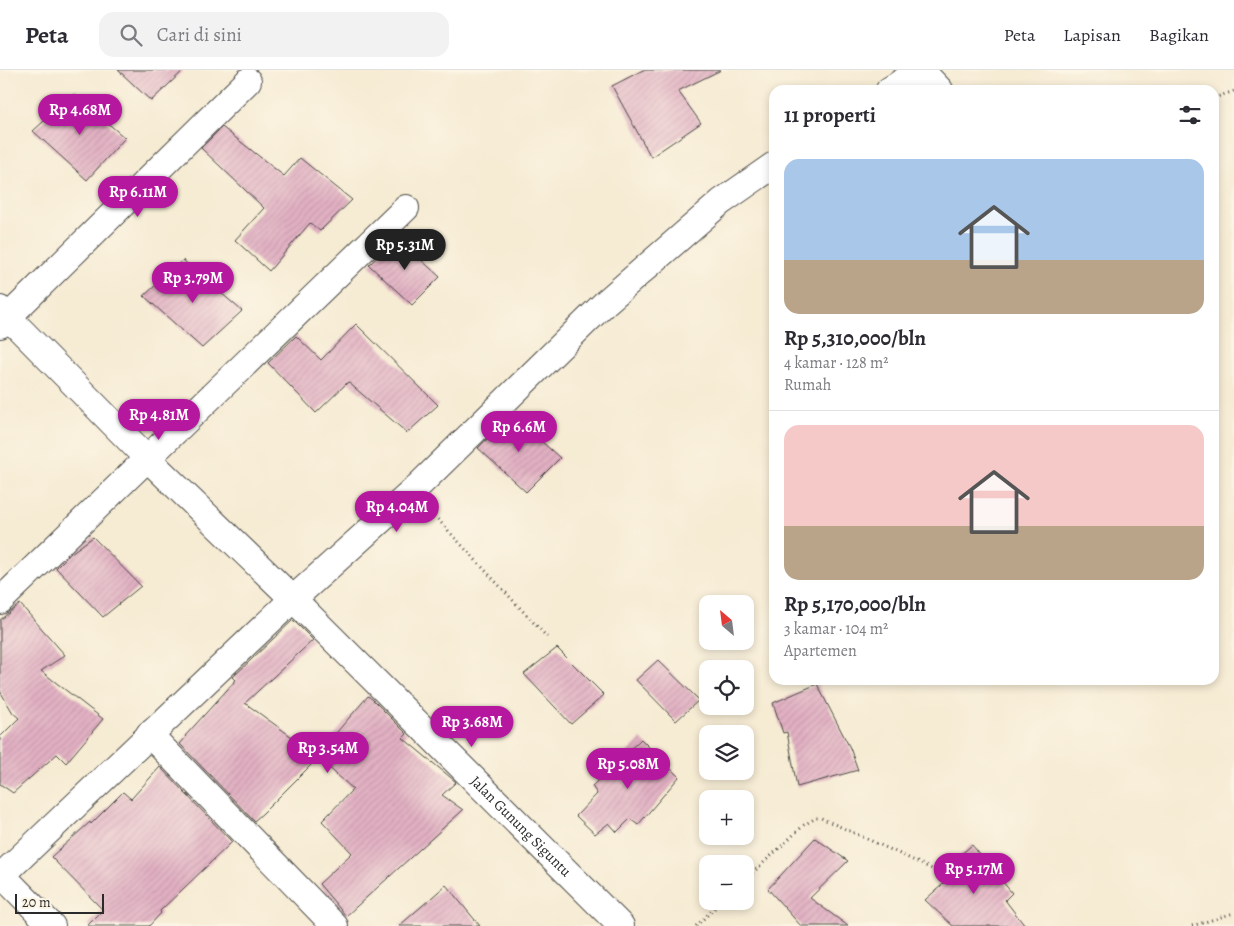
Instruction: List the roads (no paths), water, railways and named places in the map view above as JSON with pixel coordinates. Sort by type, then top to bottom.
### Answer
[{"type":"street","points":[[897,85],[921,70],[935,85]]},
{"type":"street","points":[[3,317],[248,81]]},
{"type":"street","points":[[52,926],[1,876],[293,599],[412,492],[606,303],[721,202],[769,168]]},
{"type":"street","points":[[0,601],[406,208]]},
{"type":"street","name":"Jalan Gunung Siguntu","points":[[3,317],[293,599],[622,926]]},
{"type":"street","points":[[149,734],[335,926]]}]
